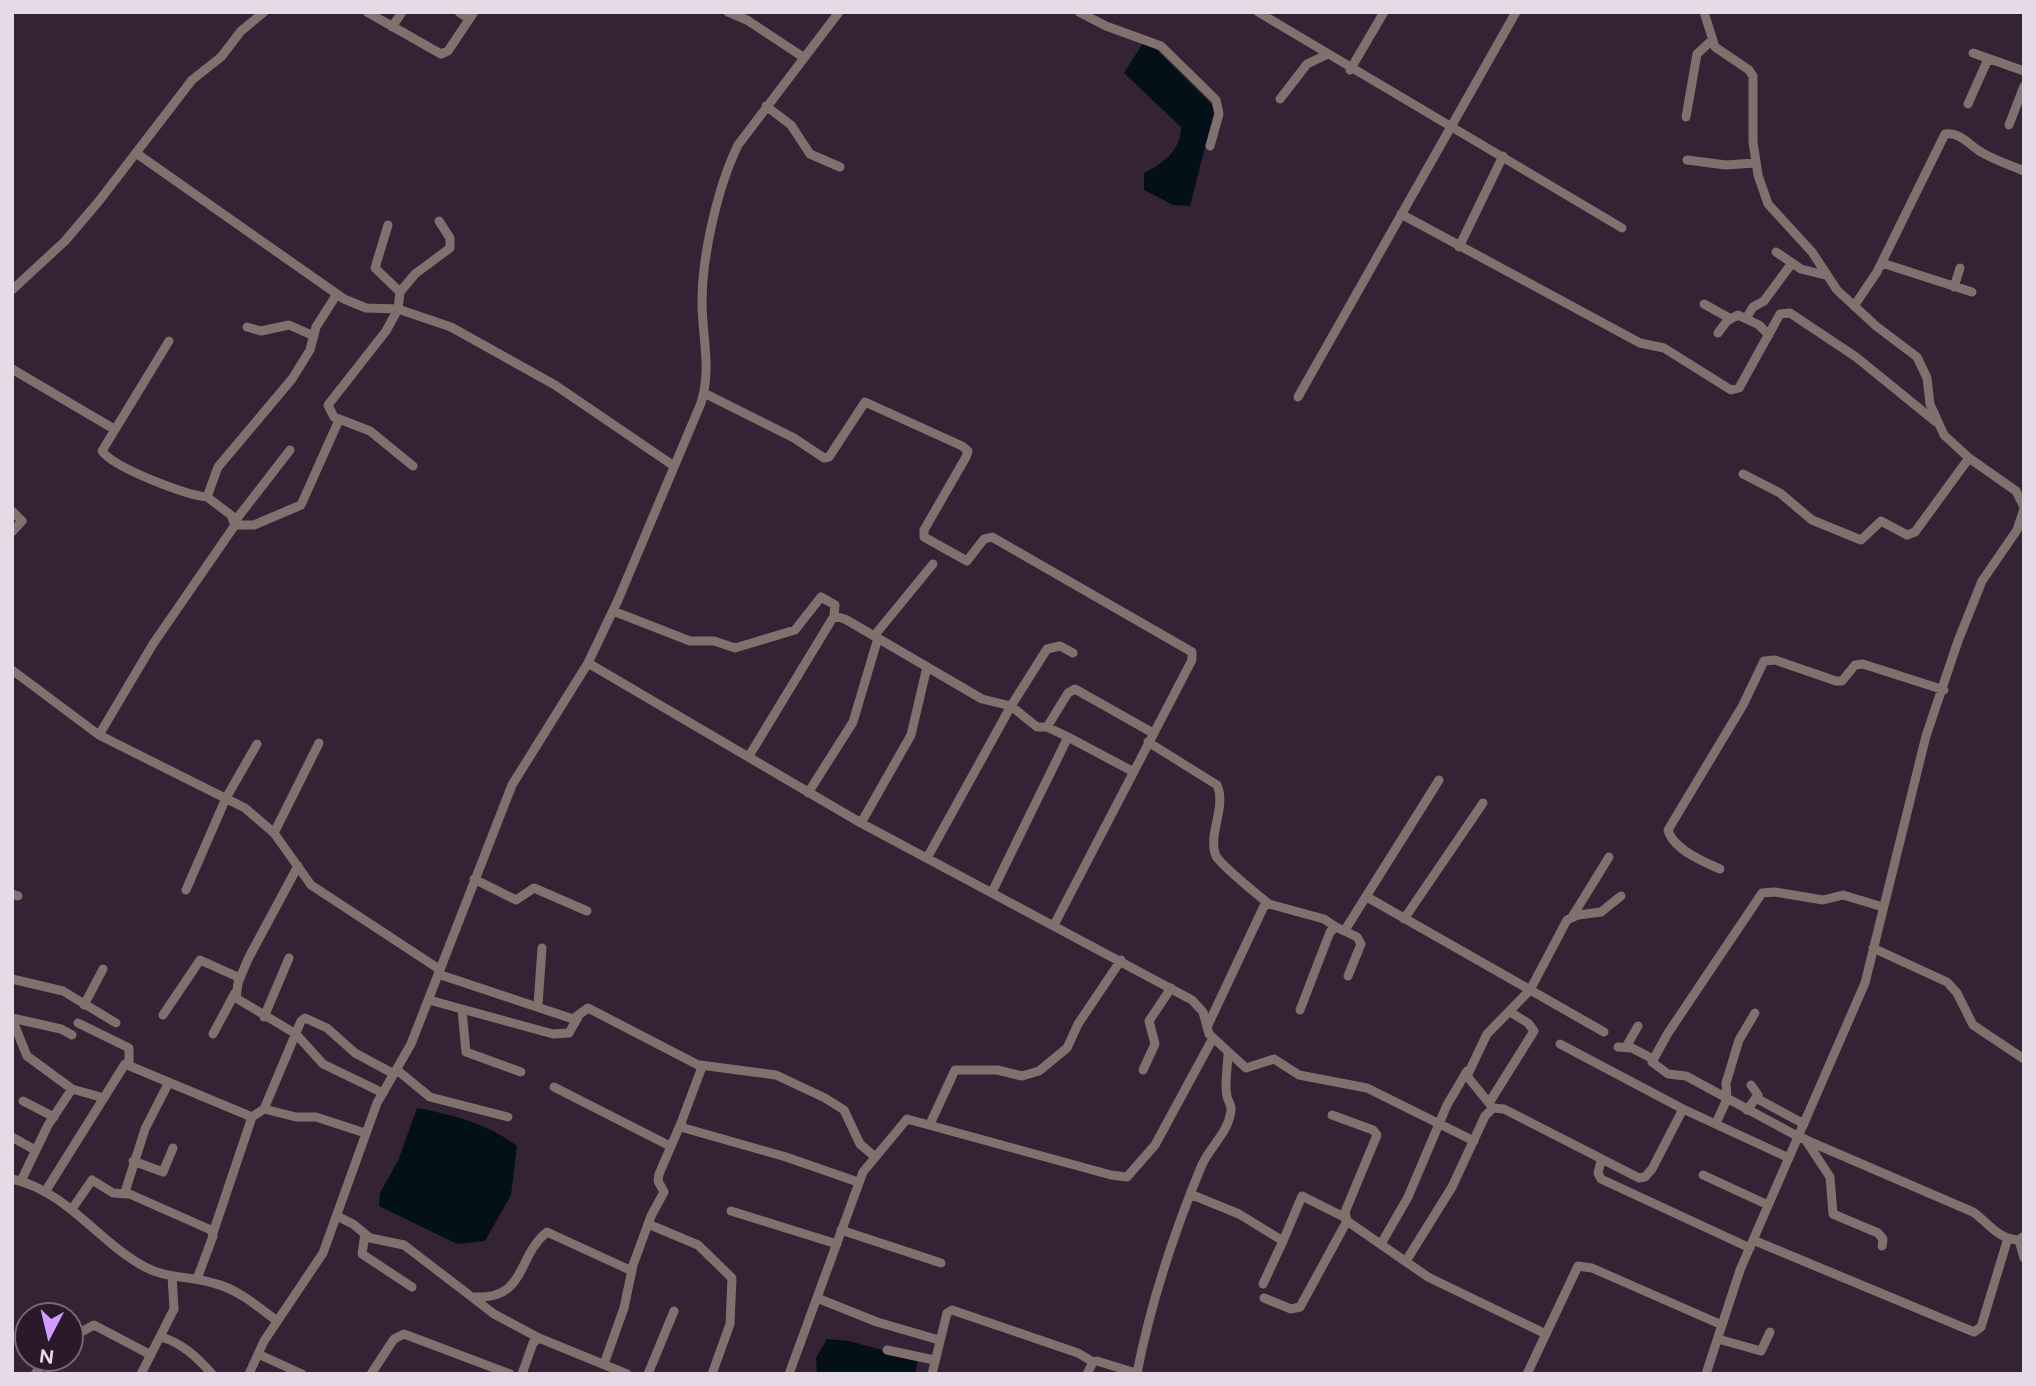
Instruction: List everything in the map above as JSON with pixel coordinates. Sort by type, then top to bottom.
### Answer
[{"type":"street","points":[[12,290],[65,241],[192,80],[221,57],[241,31],[264,12]]},
{"type":"street","points":[[367,12],[441,54],[448,51],[471,16],[459,12]]},
{"type":"street","points":[[392,27],[402,12]]},
{"type":"street","points":[[727,12],[747,20],[803,57]]},
{"type":"street","points":[[1079,12],[1107,26],[1161,46],[1216,100],[1219,114],[1210,146]]},
{"type":"street","points":[[1258,12],[1350,70],[1503,156],[1622,228]]},
{"type":"street","points":[[1350,70],[1384,12]]},
{"type":"street","points":[[1297,397],[1516,12]]},
{"type":"street","points":[[1704,12],[1712,41],[1753,76],[1755,163],[1768,204],[1812,252],[1825,275],[1854,306],[1917,357],[1927,378],[1930,404],[1936,422],[1944,435],[1969,458],[2017,491],[2024,508],[2017,530],[1982,581],[1958,641],[1944,690],[1926,736],[1865,982],[1804,1124],[1802,1138],[1789,1158],[1751,1244],[1706,1374]]},
{"type":"street","points":[[249,1374],[278,1321],[323,1252],[365,1133],[429,1000],[512,785],[588,663],[613,611],[704,393],[708,356],[702,301],[714,222],[728,165],[738,145],[836,14]]},
{"type":"street","points":[[1686,117],[1697,54],[1712,41]]},
{"type":"street","points":[[1973,53],[2024,71]]},
{"type":"street","points":[[1280,99],[1307,64],[1326,55]]},
{"type":"street","points":[[1968,104],[1988,59]]},
{"type":"street","points":[[2009,125],[2024,86]]},
{"type":"street","points":[[766,106],[791,125],[810,154],[840,167]]},
{"type":"street","points":[[1854,306],[1882,263],[1947,133],[1970,142],[1979,151],[2024,171]]},
{"type":"street","points":[[136,153],[337,294],[358,306],[398,309],[451,327],[555,385],[674,466]]},
{"type":"street","points":[[1459,247],[1503,156]]},
{"type":"street","points":[[1687,160],[1726,165],[1755,163]]},
{"type":"street","points":[[1402,214],[1640,343],[1664,348],[1731,390],[1739,388],[1780,314],[1790,313],[1866,364],[1936,422]]},
{"type":"street","points":[[413,466],[370,431],[339,420],[329,410],[330,400],[378,342],[398,309],[400,292],[415,274],[450,248],[450,238],[439,221]]},
{"type":"street","points":[[388,225],[375,268],[400,292]]},
{"type":"street","points":[[1776,252],[1792,263],[1825,275]]},
{"type":"street","points":[[1747,317],[1753,307],[1764,301],[1792,263]]},
{"type":"street","points":[[1882,263],[1972,292]]},
{"type":"street","points":[[1954,287],[1960,268]]},
{"type":"street","points":[[207,497],[218,467],[292,379],[310,350],[316,327],[337,294]]},
{"type":"street","points":[[1704,304],[1731,319]]},
{"type":"street","points":[[1718,333],[1738,315],[1747,317],[1769,335]]},
{"type":"street","points":[[247,327],[261,331],[289,324],[314,336]]},
{"type":"street","points":[[169,341],[103,448],[106,457],[183,493],[207,497],[235,523],[254,525],[301,505],[339,420]]},
{"type":"street","points":[[12,369],[114,429]]},
{"type":"street","points":[[704,393],[794,438],[824,458],[829,457],[865,402],[966,449],[967,457],[924,537],[967,561],[984,538],[992,537],[1189,650],[1192,660],[1054,925]]},
{"type":"street","points":[[99,735],[153,644],[235,523],[290,450]]},
{"type":"street","points":[[1743,474],[1780,493],[1812,520],[1861,540],[1881,521],[1908,535],[1915,532],[1969,458]]},
{"type":"street","points":[[12,510],[22,521],[12,532]]},
{"type":"street","points":[[808,793],[853,722],[876,637],[933,565]]},
{"type":"street","points":[[613,611],[690,641],[713,641],[735,648],[795,629],[821,597],[835,605],[834,615],[749,756]]},
{"type":"street","points":[[834,615],[982,699],[1011,706],[1037,727],[1047,727],[1132,771]]},
{"type":"street","points":[[927,858],[1011,706],[1047,649],[1060,646],[1073,653]]},
{"type":"street","points":[[1720,869],[1696,859],[1671,838],[1668,830],[1743,705],[1764,661],[1775,660],[1836,681],[1842,681],[1855,665],[1863,664],[1944,690]]},
{"type":"street","points":[[588,663],[861,823],[1171,988],[1198,1005],[1213,1038],[1246,1068],[1274,1059],[1298,1075],[1367,1088],[1474,1141]]},
{"type":"street","points":[[861,823],[911,735],[927,667]]},
{"type":"street","points":[[12,670],[99,735],[245,808],[274,832],[318,891],[438,972],[569,1018],[578,1017]]},
{"type":"street","points":[[1047,727],[1068,693],[1075,689],[1217,785],[1220,801],[1215,853],[1221,862],[1269,904],[1324,919],[1357,937],[1361,944],[1348,976]]},
{"type":"street","points":[[992,892],[1068,737]]},
{"type":"street","points":[[274,832],[319,743]]},
{"type":"street","points":[[186,890],[226,798],[257,744]]},
{"type":"street","points":[[1300,1010],[1330,932],[1341,929],[1367,897],[1439,780]]},
{"type":"street","points":[[1404,919],[1483,803]]},
{"type":"street","points":[[1381,1244],[1408,1197],[1439,1123],[1487,1034],[1530,990],[1563,925],[1572,917],[1609,857]]},
{"type":"street","points":[[213,1034],[298,866]]},
{"type":"street","points":[[474,878],[516,900],[534,888],[587,911]]},
{"type":"street","points":[[1883,907],[1843,895],[1822,900],[1775,892],[1762,893],[1653,1059],[1654,1065],[1668,1074],[1686,1076],[1802,1138],[1973,1212],[1989,1228],[2008,1238],[2021,1238],[2024,1258]]},
{"type":"street","points":[[1572,917],[1601,912],[1621,896]]},
{"type":"street","points":[[1367,897],[1604,1032]]},
{"type":"street","points":[[1207,1027],[1258,915],[1269,904]]},
{"type":"street","points":[[538,1005],[542,948]]},
{"type":"street","points":[[1873,948],[1947,982],[1957,993],[1973,1025],[2024,1059]]},
{"type":"street","points":[[264,1017],[289,958]]},
{"type":"street","points":[[163,1015],[200,960],[240,978]]},
{"type":"street","points":[[930,1124],[955,1070],[992,1069],[1028,1075],[1056,1058],[1067,1048],[1078,1024],[1121,960]]},
{"type":"street","points":[[84,1005],[103,969]]},
{"type":"street","points":[[12,979],[63,991],[116,1023]]},
{"type":"street","points":[[1143,1070],[1156,1040],[1149,1021],[1171,988]]},
{"type":"street","points":[[235,993],[240,1003],[296,1034],[323,1064],[383,1093]]},
{"type":"street","points":[[429,1000],[553,1034],[569,1033],[584,1008],[588,1009],[700,1065],[776,1075],[825,1098],[844,1110],[860,1144],[874,1156]]},
{"type":"street","points":[[462,1010],[466,1052],[521,1072]]},
{"type":"street","points":[[1406,1261],[1452,1187],[1485,1116],[1534,1031],[1528,1023],[1510,1012]]},
{"type":"street","points":[[1716,1123],[1727,1100],[1727,1076],[1739,1040],[1755,1013]]},
{"type":"street","points":[[12,1018],[27,1056],[72,1089],[104,1098]]},
{"type":"street","points":[[12,1018],[72,1035]]},
{"type":"street","points":[[197,1279],[252,1117],[264,1109],[300,1021],[314,1020],[355,1053],[395,1072],[430,1097],[508,1116]]},
{"type":"street","points":[[78,1023],[129,1048],[129,1063]]},
{"type":"street","points":[[1638,1026],[1622,1047],[1653,1059]]},
{"type":"street","points":[[12,1041],[18,1030]]},
{"type":"street","points":[[789,1374],[858,1182],[874,1156],[908,1119],[1111,1175],[1127,1177],[1155,1145],[1213,1038]]},
{"type":"street","points":[[1560,1044],[1683,1109],[1789,1158]]},
{"type":"street","points":[[932,1374],[947,1313],[952,1310],[1078,1353],[1093,1362],[1138,1373],[1152,1306],[1190,1194],[1209,1149],[1223,1135],[1231,1112],[1226,1094],[1228,1053]]},
{"type":"street","points":[[45,1192],[122,1066],[129,1063],[252,1117]]},
{"type":"street","points":[[604,1364],[624,1308],[632,1271],[648,1224],[664,1192],[658,1181],[670,1146],[702,1074],[700,1065]]},
{"type":"street","points":[[1468,1071],[1470,1080],[1491,1105],[1632,1177],[1645,1177],[1683,1109]]},
{"type":"street","points":[[127,1194],[125,1184],[133,1161],[169,1082]]},
{"type":"street","points":[[1747,1110],[1758,1091],[1751,1085]]},
{"type":"street","points":[[554,1087],[670,1146]]},
{"type":"street","points":[[72,1089],[17,1180],[45,1192],[72,1209],[122,1253],[146,1268],[233,1289],[278,1321]]},
{"type":"street","points":[[1756,1098],[1804,1124]]},
{"type":"street","points":[[23,1101],[54,1117]]},
{"type":"street","points":[[264,1109],[296,1118],[316,1117],[365,1133]]},
{"type":"street","points":[[1264,1298],[1291,1309],[1300,1307],[1345,1219],[1377,1136],[1373,1130],[1332,1115]]},
{"type":"street","points":[[681,1123],[687,1129],[786,1157],[858,1182]]},
{"type":"street","points":[[12,1137],[35,1150]]},
{"type":"street","points":[[1802,1138],[1830,1177],[1833,1214],[1878,1233],[1883,1239],[1882,1246]]},
{"type":"street","points":[[133,1161],[163,1172],[173,1148]]},
{"type":"street","points":[[1601,1161],[1598,1173],[1601,1179],[1751,1244],[1974,1332],[1980,1326],[2008,1238]]},
{"type":"street","points":[[1703,1175],[1768,1205]]},
{"type":"street","points":[[72,1209],[92,1180],[113,1193],[127,1194],[213,1233]]},
{"type":"street","points":[[1190,1194],[1239,1214],[1283,1241]]},
{"type":"street","points":[[1263,1284],[1302,1196],[1345,1219],[1452,1290],[1546,1334]]},
{"type":"street","points":[[732,1211],[837,1244]]},
{"type":"street","points":[[337,1216],[373,1239],[404,1245],[494,1314],[539,1338],[627,1374]]},
{"type":"street","points":[[648,1224],[698,1245],[732,1278],[730,1324],[712,1374]]},
{"type":"street","points":[[841,1230],[941,1263]]},
{"type":"street","points":[[475,1297],[491,1298],[505,1293],[547,1232],[632,1271]]},
{"type":"street","points":[[365,1234],[362,1254],[412,1287]]},
{"type":"street","points":[[1527,1374],[1575,1270],[1584,1265],[1722,1325]]},
{"type":"street","points":[[141,1374],[174,1309],[172,1276]]},
{"type":"street","points":[[817,1298],[877,1322],[939,1340]]},
{"type":"street","points":[[648,1374],[674,1311]]},
{"type":"street","points":[[84,1330],[94,1325],[151,1356]]},
{"type":"street","points":[[1718,1339],[1761,1351],[1770,1332]]},
{"type":"street","points":[[371,1374],[394,1339],[404,1334],[510,1374]]},
{"type":"street","points":[[161,1337],[194,1355],[212,1374]]},
{"type":"street","points":[[522,1374],[533,1343],[539,1338]]},
{"type":"street","points":[[887,1350],[934,1360]]},
{"type":"street","points":[[258,1354],[302,1374]]},
{"type":"street","points":[[1087,1374],[1093,1362]]},
{"type":"shaded area","points":[[1143,43],[1155,48],[1212,105],[1214,112],[1190,206],[1173,205],[1144,190],[1144,173],[1158,165],[1175,149],[1181,127],[1124,73]]},
{"type":"shaded area","points":[[417,1108],[469,1121],[494,1131],[517,1146],[511,1195],[485,1241],[457,1244],[379,1206],[380,1193],[398,1161]]},
{"type":"shaded area","points":[[827,1339],[849,1341],[918,1360],[915,1374],[817,1374],[816,1358]]}]
